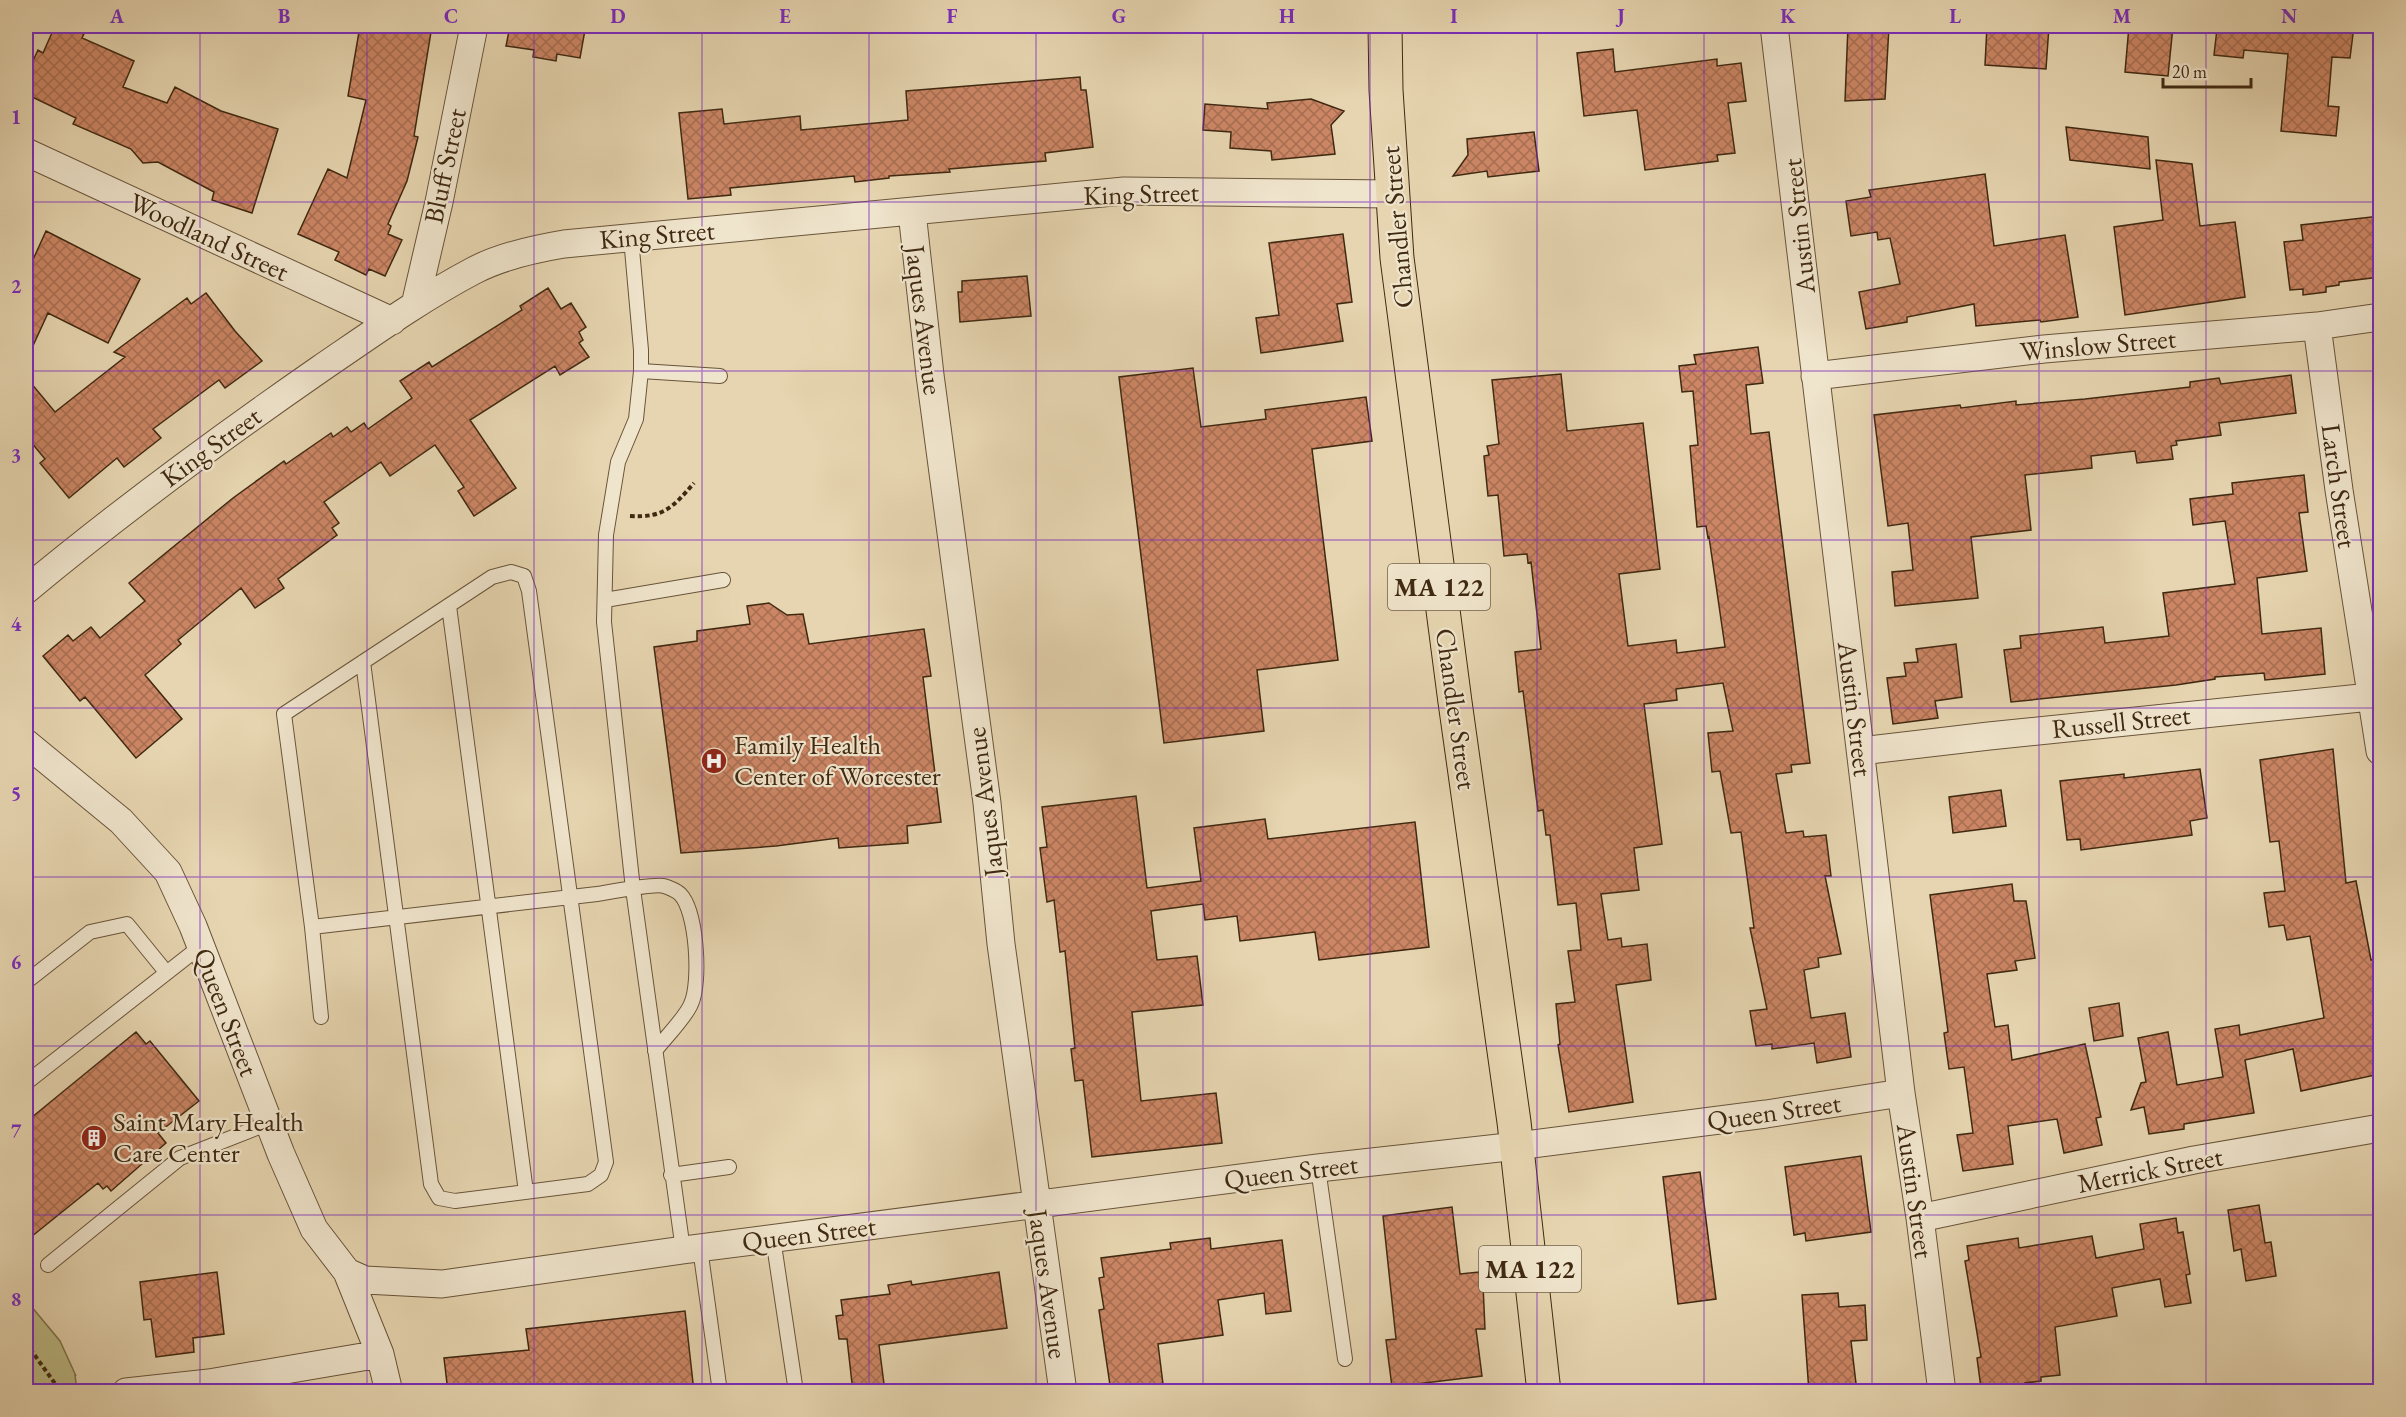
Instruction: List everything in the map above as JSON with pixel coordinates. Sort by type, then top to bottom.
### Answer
[{"type":"main road","name":"Chandler Street","points":[[1385,26],[1386,90],[1398,258],[1422,459],[1517,1146],[1544,1392]]},
{"type":"street","name":"Bluff Street","points":[[415,305],[439,202],[474,26]]},
{"type":"street","name":"Austin Street","points":[[1774,26],[1901,1093],[1920,1218],[1942,1392]]},
{"type":"street","name":"Woodland Street","points":[[26,152],[392,321]]},
{"type":"street","name":"King Street","points":[[26,590],[102,527],[247,419],[415,305],[475,270],[534,249],[1124,191],[1393,194]]},
{"type":"street","name":"Jaques Avenue","points":[[912,212],[930,375],[987,802],[1001,944],[1063,1392]]},
{"type":"street","name":"Winslow Street","points":[[1815,376],[2044,349],[2317,326],[2380,318]]},
{"type":"street","name":"Larch Street","points":[[2317,326],[2339,490],[2376,697],[2380,751]]},
{"type":"street","name":"Russell Street","points":[[1861,751],[1999,734],[2376,697]]},
{"type":"street","name":"Queen Street","points":[[26,743],[121,821],[168,872],[201,946],[269,1123],[314,1229],[346,1272],[365,1281],[442,1284],[1037,1204],[1766,1114],[1901,1093]]},
{"type":"street","name":"Merrick Street","points":[[1920,1218],[2193,1160],[2380,1128]]},
{"type":"street","points":[[346,1272],[380,1354],[389,1392]]},
{"type":"street","points":[[126,1392],[209,1383],[380,1354]]},
{"type":"lane","points":[[631,238],[641,371],[636,419],[618,462],[606,535],[604,622],[633,890],[671,1175],[691,1249],[720,1392]]},
{"type":"lane","points":[[641,371],[720,376]]},
{"type":"lane","points":[[321,1017],[312,927],[284,714],[492,577],[511,572],[524,576],[531,603],[572,897],[606,1162],[601,1175],[588,1184],[455,1201],[440,1198],[430,1184],[363,662]]},
{"type":"lane","points":[[605,600],[723,580]]},
{"type":"lane","points":[[449,606],[526,1192]]},
{"type":"lane","points":[[312,927],[662,885],[680,894],[689,911],[697,968],[691,1005],[655,1051]]},
{"type":"lane","points":[[26,982],[90,932],[128,924],[166,972]]},
{"type":"lane","points":[[26,1083],[201,946]]},
{"type":"lane","points":[[48,1265],[180,1158],[269,1123]]},
{"type":"lane","points":[[671,1175],[729,1167]]},
{"type":"lane","points":[[1318,1168],[1345,1359]]},
{"type":"lane","points":[[774,1238],[796,1392]]},
{"type":"path","points":[[630,516],[646,517],[664,513],[694,483]]},
{"type":"path","points":[[26,1343],[61,1392]]},
{"type":"shaded area","points":[[26,1300],[60,1341],[76,1376],[77,1391],[26,1391]]},
{"type":"building","points":[[55,26],[65,26],[84,34],[82,38],[134,61],[123,87],[167,103],[175,87],[221,111],[278,129],[252,213],[212,200],[214,192],[158,162],[143,163],[131,149],[73,124],[76,118],[26,94],[26,76],[38,50],[43,53]]},
{"type":"building","points":[[360,26],[432,26],[414,136],[418,137],[407,181],[388,224],[391,226],[388,234],[402,240],[385,276],[369,269],[366,275],[335,260],[339,252],[298,234],[328,169],[347,178],[366,100],[348,96]]},
{"type":"building","points":[[510,26],[555,26],[585,30],[580,58],[557,54],[556,61],[533,57],[534,50],[506,46]]},
{"type":"building","points":[[1848,26],[1889,26],[1885,99],[1845,101]]},
{"type":"building","points":[[1987,26],[2049,26],[2046,69],[1985,65]]},
{"type":"building","points":[[2129,26],[2173,26],[2168,76],[2125,72]]},
{"type":"building","points":[[2223,26],[2354,26],[2350,58],[2332,57],[2328,106],[2339,107],[2336,136],[2281,131],[2288,54],[2244,50],[2243,58],[2214,55],[2217,29],[2222,29]]},
{"type":"building","points":[[1613,49],[1615,72],[1717,59],[1717,66],[1741,63],[1746,101],[1728,103],[1735,153],[1717,155],[1718,161],[1645,170],[1637,110],[1584,116],[1577,53]]},
{"type":"building","points":[[1080,77],[1081,90],[1086,90],[1093,147],[1045,153],[1046,161],[949,169],[950,172],[889,176],[889,178],[855,182],[854,176],[730,188],[731,195],[688,199],[679,113],[722,109],[724,124],[800,116],[801,130],[908,120],[906,91]]},
{"type":"building","points":[[1311,99],[1344,111],[1331,125],[1335,154],[1272,160],[1271,151],[1230,148],[1231,132],[1203,130],[1205,104],[1268,109],[1267,103]]},
{"type":"building","points":[[2066,127],[2148,137],[2150,169],[2070,160]]},
{"type":"building","points":[[1534,132],[1539,171],[1488,177],[1487,171],[1453,176],[1468,155],[1467,139]]},
{"type":"building","points":[[2156,160],[2192,164],[2200,226],[2235,222],[2245,297],[2125,315],[2114,227],[2163,220]]},
{"type":"building","points":[[1985,174],[1994,246],[2065,235],[2078,317],[1976,326],[1974,304],[1907,317],[1907,322],[1866,329],[1859,292],[1900,284],[1890,238],[1878,240],[1877,232],[1851,236],[1846,201],[1871,197],[1869,190]]},
{"type":"building","points":[[2380,216],[2380,277],[2339,282],[2339,285],[2326,287],[2326,292],[2303,295],[2303,289],[2290,290],[2284,242],[2303,240],[2301,225]]},
{"type":"building","points":[[46,231],[140,279],[108,343],[48,313],[26,361],[26,275]]},
{"type":"building","points":[[1343,234],[1352,302],[1337,304],[1343,341],[1261,353],[1256,318],[1279,315],[1269,243]]},
{"type":"building","points":[[1027,276],[1031,316],[960,322],[958,292],[962,292],[962,281]]},
{"type":"building","points":[[548,288],[561,309],[571,303],[586,327],[579,332],[583,340],[579,343],[589,357],[560,375],[555,366],[470,420],[516,488],[474,516],[458,491],[464,487],[435,445],[390,476],[381,462],[324,502],[339,523],[332,528],[337,535],[278,579],[284,588],[255,608],[241,588],[178,640],[181,644],[145,675],[182,719],[136,758],[85,697],[80,701],[43,656],[68,635],[73,641],[91,627],[100,638],[145,601],[129,583],[233,498],[284,461],[286,464],[331,433],[333,437],[347,427],[351,432],[364,423],[368,429],[412,398],[400,381],[429,362],[432,367],[522,310],[520,306]]},
{"type":"building","points":[[206,293],[262,361],[225,388],[219,380],[153,429],[161,438],[124,467],[117,458],[69,498],[40,463],[45,459],[26,436],[26,377],[55,412],[125,357],[114,352],[187,298],[191,304]]},
{"type":"building","points":[[1758,347],[1763,383],[1746,385],[1751,434],[1769,432],[1810,763],[1791,765],[1792,772],[1776,774],[1786,833],[1803,831],[1804,837],[1826,835],[1831,876],[1825,876],[1841,954],[1818,958],[1819,967],[1804,970],[1811,1018],[1845,1013],[1851,1057],[1817,1063],[1814,1043],[1772,1049],[1772,1044],[1756,1046],[1750,1011],[1767,1009],[1750,928],[1754,928],[1741,832],[1731,833],[1720,771],[1712,772],[1708,733],[1733,731],[1723,683],[1676,689],[1677,700],[1644,704],[1662,844],[1634,848],[1639,890],[1601,894],[1608,940],[1621,938],[1622,947],[1647,944],[1651,980],[1616,985],[1633,1102],[1569,1112],[1558,1045],[1560,1044],[1556,1004],[1575,1002],[1568,951],[1581,950],[1576,903],[1558,905],[1550,835],[1546,835],[1543,810],[1538,811],[1523,691],[1519,692],[1515,652],[1541,649],[1531,562],[1528,563],[1527,554],[1504,556],[1498,495],[1488,496],[1484,456],[1489,455],[1487,446],[1499,444],[1492,380],[1561,374],[1567,431],[1643,423],[1660,569],[1619,574],[1628,646],[1676,640],[1677,653],[1725,647],[1709,537],[1706,526],[1697,527],[1690,446],[1698,445],[1693,391],[1682,392],[1679,366],[1696,364],[1694,355]]},
{"type":"building","points":[[1193,368],[1201,427],[1266,419],[1265,410],[1366,397],[1372,441],[1312,449],[1338,660],[1257,670],[1264,731],[1164,743],[1119,377]]},
{"type":"building","points":[[2291,375],[2296,413],[2219,423],[2221,435],[2176,441],[2177,445],[2171,446],[2173,459],[2137,463],[2135,451],[2091,456],[2092,468],[2025,475],[2031,530],[1971,537],[1978,598],[1895,606],[1892,572],[1913,570],[1908,523],[1888,526],[1874,415],[1960,405],[1961,408],[2016,401],[2016,405],[2085,399],[2190,387],[2190,382],[2219,378],[2221,384]]},
{"type":"building","points":[[2304,475],[2308,512],[2299,513],[2307,571],[2257,578],[2262,634],[2321,628],[2325,674],[2265,680],[2264,673],[2215,677],[2215,679],[2176,685],[2011,702],[2004,650],[2021,648],[2020,636],[2103,627],[2105,643],[2169,636],[2163,593],[2235,584],[2225,521],[2193,525],[2190,499],[2233,494],[2232,483]]},
{"type":"building","name":"Family Health Center of Worcester","points":[[769,603],[787,615],[803,614],[809,644],[924,629],[931,676],[923,677],[941,822],[907,826],[908,843],[839,848],[838,838],[776,846],[681,853],[654,647],[697,641],[697,631],[750,624],[747,606]]},
{"type":"building","points":[[1956,644],[1962,697],[1935,701],[1938,718],[1893,724],[1887,678],[1906,676],[1904,663],[1918,662],[1916,649]]},
{"type":"building","points":[[2333,749],[2346,883],[2356,881],[2371,960],[2380,958],[2380,1074],[2301,1091],[2293,1049],[2245,1060],[2254,1113],[2184,1124],[2184,1129],[2149,1134],[2144,1107],[2131,1110],[2141,1083],[2146,1082],[2138,1038],[2168,1032],[2177,1085],[2223,1077],[2215,1029],[2239,1025],[2240,1035],[2324,1018],[2310,936],[2287,940],[2284,925],[2269,927],[2264,893],[2285,891],[2279,841],[2270,842],[2260,760]]},
{"type":"building","points":[[2200,769],[2207,818],[2190,821],[2192,835],[2081,850],[2080,839],[2067,840],[2060,781],[2124,774],[2124,778]]},
{"type":"building","points":[[2001,790],[2006,826],[1953,833],[1949,797]]},
{"type":"building","points":[[1136,796],[1147,888],[1201,881],[1194,828],[1265,819],[1268,839],[1415,822],[1429,947],[1319,960],[1315,932],[1240,941],[1237,916],[1205,920],[1203,904],[1151,911],[1157,960],[1197,956],[1203,1005],[1132,1012],[1141,1101],[1216,1093],[1222,1143],[1092,1157],[1083,1080],[1075,1081],[1071,1049],[1075,1048],[1065,951],[1060,952],[1054,900],[1047,902],[1040,848],[1047,847],[1042,807]]},
{"type":"building","points":[[2012,884],[2014,901],[2026,901],[2035,958],[2015,961],[2017,970],[1987,974],[1995,1027],[2008,1025],[2012,1060],[2085,1044],[2101,1117],[2096,1118],[2102,1145],[2064,1153],[2057,1119],[2008,1126],[2013,1164],[1963,1171],[1957,1135],[1973,1133],[1964,1067],[1949,1069],[1944,1033],[1948,1032],[1930,895]]},
{"type":"building","points":[[2119,1003],[2123,1036],[2094,1041],[2089,1008]]},
{"type":"building","name":"Saint Mary Health Care Center","points":[[136,1032],[146,1044],[150,1041],[199,1101],[158,1133],[166,1143],[111,1191],[107,1186],[103,1189],[98,1183],[26,1241],[26,1122]]},
{"type":"building","points":[[1861,1156],[1871,1232],[1806,1241],[1805,1233],[1794,1235],[1785,1167]]},
{"type":"building","points":[[1700,1172],[1716,1299],[1678,1304],[1663,1177]]},
{"type":"building","points":[[2259,1205],[2265,1243],[2271,1242],[2276,1276],[2246,1281],[2241,1249],[2234,1251],[2228,1210]]},
{"type":"building","points":[[1452,1207],[1460,1274],[1479,1272],[1483,1285],[1485,1329],[1476,1329],[1482,1376],[1392,1387],[1386,1340],[1396,1339],[1383,1216]]},
{"type":"building","points":[[2176,1218],[2178,1233],[2183,1232],[2190,1274],[2186,1275],[2191,1303],[2165,1307],[2160,1279],[2112,1288],[2117,1316],[2055,1327],[2060,1375],[2041,1377],[2041,1381],[2025,1383],[2026,1389],[2001,1392],[2000,1386],[1981,1388],[1977,1358],[1981,1357],[1965,1261],[1969,1260],[1967,1246],[2018,1238],[2019,1248],[2092,1236],[2096,1258],[2144,1249],[2140,1224]]},
{"type":"building","points":[[1210,1238],[1211,1249],[1282,1240],[1291,1311],[1266,1314],[1264,1293],[1218,1300],[1223,1335],[1158,1344],[1164,1392],[1111,1392],[1099,1310],[1104,1309],[1099,1278],[1104,1277],[1101,1258],[1171,1249],[1170,1243]]},
{"type":"building","points":[[217,1272],[224,1334],[193,1338],[194,1352],[156,1357],[151,1319],[144,1320],[140,1282]]},
{"type":"building","points":[[999,1272],[1007,1328],[879,1345],[885,1392],[853,1392],[847,1339],[839,1339],[836,1316],[843,1315],[841,1300],[890,1294],[888,1285],[911,1281],[912,1285]]},
{"type":"building","points":[[1838,1293],[1839,1307],[1865,1305],[1867,1340],[1851,1341],[1857,1392],[1809,1392],[1802,1295]]},
{"type":"building","points":[[685,1311],[694,1392],[448,1392],[444,1358],[529,1350],[526,1329]]},
{"type":"place","name":"Family Health Center of Worcester","points":[[714,761]]},
{"type":"place","name":"Saint Mary Health Care Center","points":[[94,1138]]}]
